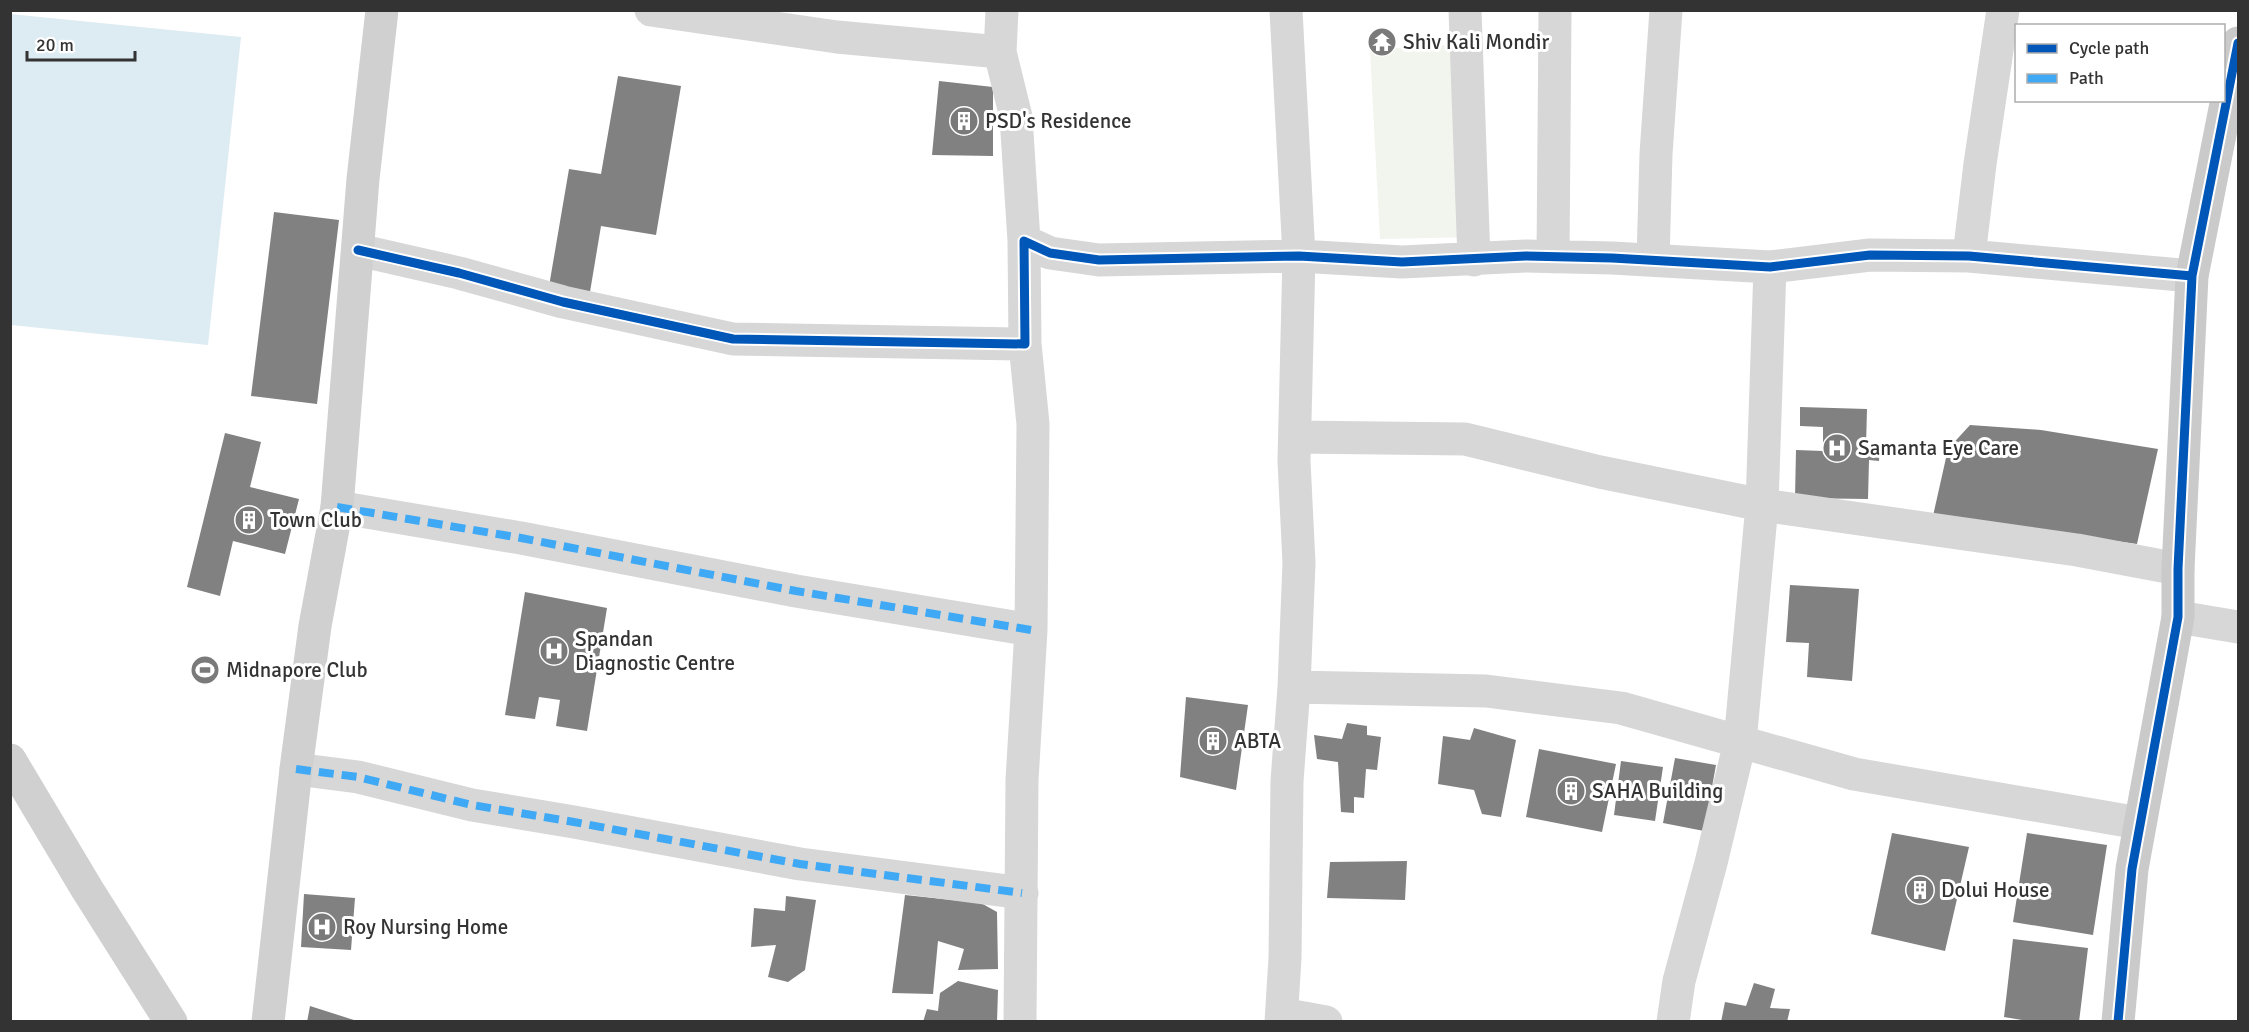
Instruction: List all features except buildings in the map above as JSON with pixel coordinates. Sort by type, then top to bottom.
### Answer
[{"type":"main road","points":[[2118,1022],[2132,869],[2178,616],[2178,569],[2192,276],[2238,43]]},
{"type":"street","points":[[268,1022],[296,769],[315,626],[337,507],[363,179],[382,10]]},
{"type":"street","points":[[651,10],[837,37],[1000,52]]},
{"type":"street","points":[[1002,10],[1000,52],[1016,117],[1024,241],[1025,344],[1033,424],[1031,630],[1022,780],[1020,1022]]},
{"type":"street","points":[[1286,10],[1299,256],[1294,461],[1299,563],[1294,687],[1287,781],[1282,1018],[1326,1022]]},
{"type":"street","points":[[1465,10],[1471,124],[1474,260]]},
{"type":"street","points":[[1653,260],[1656,154],[1666,10]]},
{"type":"street","points":[[1969,256],[2002,10]]},
{"type":"street","points":[[1553,257],[1555,13]]},
{"type":"street","points":[[1024,241],[1050,253],[1099,260],[1299,256],[1402,262],[1553,257],[1770,267],[1870,255],[1969,256],[2192,276]]},
{"type":"street","points":[[358,250],[459,273],[563,302],[733,339],[1025,344]]},
{"type":"street","points":[[1673,1022],[1679,981],[1711,863],[1740,742],[1762,505],[1770,267]]},
{"type":"street","points":[[1296,438],[1465,439],[1600,472],[1762,505],[2077,550],[2178,569]]},
{"type":"street","points":[[337,507],[521,538],[796,591],[1031,630]]},
{"type":"street","points":[[2178,616],[2238,627]]},
{"type":"street","points":[[1294,687],[1498,693],[1621,708],[1854,774],[2139,823]]},
{"type":"street","points":[[10,760],[87,889],[171,1022]]},
{"type":"street","points":[[296,769],[358,777],[472,805],[800,864],[1022,893]]},
{"type":"shaded area","points":[[10,14],[241,37],[208,345],[11,325]]},
{"type":"shaded area","points":[[1473,43],[1476,237],[1380,239],[1370,50]]},
{"type":"marked path","points":[[337,507],[521,538],[796,591],[1031,630]]},
{"type":"marked path","points":[[296,769],[358,777],[472,805],[800,864],[1022,893]]},
{"type":"cycle path","points":[[2118,1022],[2132,869],[2178,617],[2178,569],[2192,276],[2238,43]]},
{"type":"cycle path","points":[[358,250],[459,273],[563,302],[733,339],[1025,344],[1024,241],[1050,253],[1099,260],[1299,256],[1402,262],[1526,256],[1612,258],[1770,267],[1870,255],[1969,256],[2192,276]]},
{"type":"place","name":"Shiv Kali Mondir","points":[[1382,42]]},
{"type":"place","name":"PSD's Residence","points":[[964,121]]},
{"type":"place","name":"Samanta Eye Care","points":[[1837,448]]},
{"type":"place","name":"Town Club","points":[[249,520]]},
{"type":"place","name":"Spandan Diagnostic Centre","points":[[554,651]]},
{"type":"place","name":"Midnapore Club","points":[[205,670]]},
{"type":"place","name":"ABTA","points":[[1213,741]]},
{"type":"place","name":"SAHA Building","points":[[1571,791]]},
{"type":"place","name":"Dolui House","points":[[1920,890]]},
{"type":"place","name":"Roy Nursing Home","points":[[322,927]]}]
